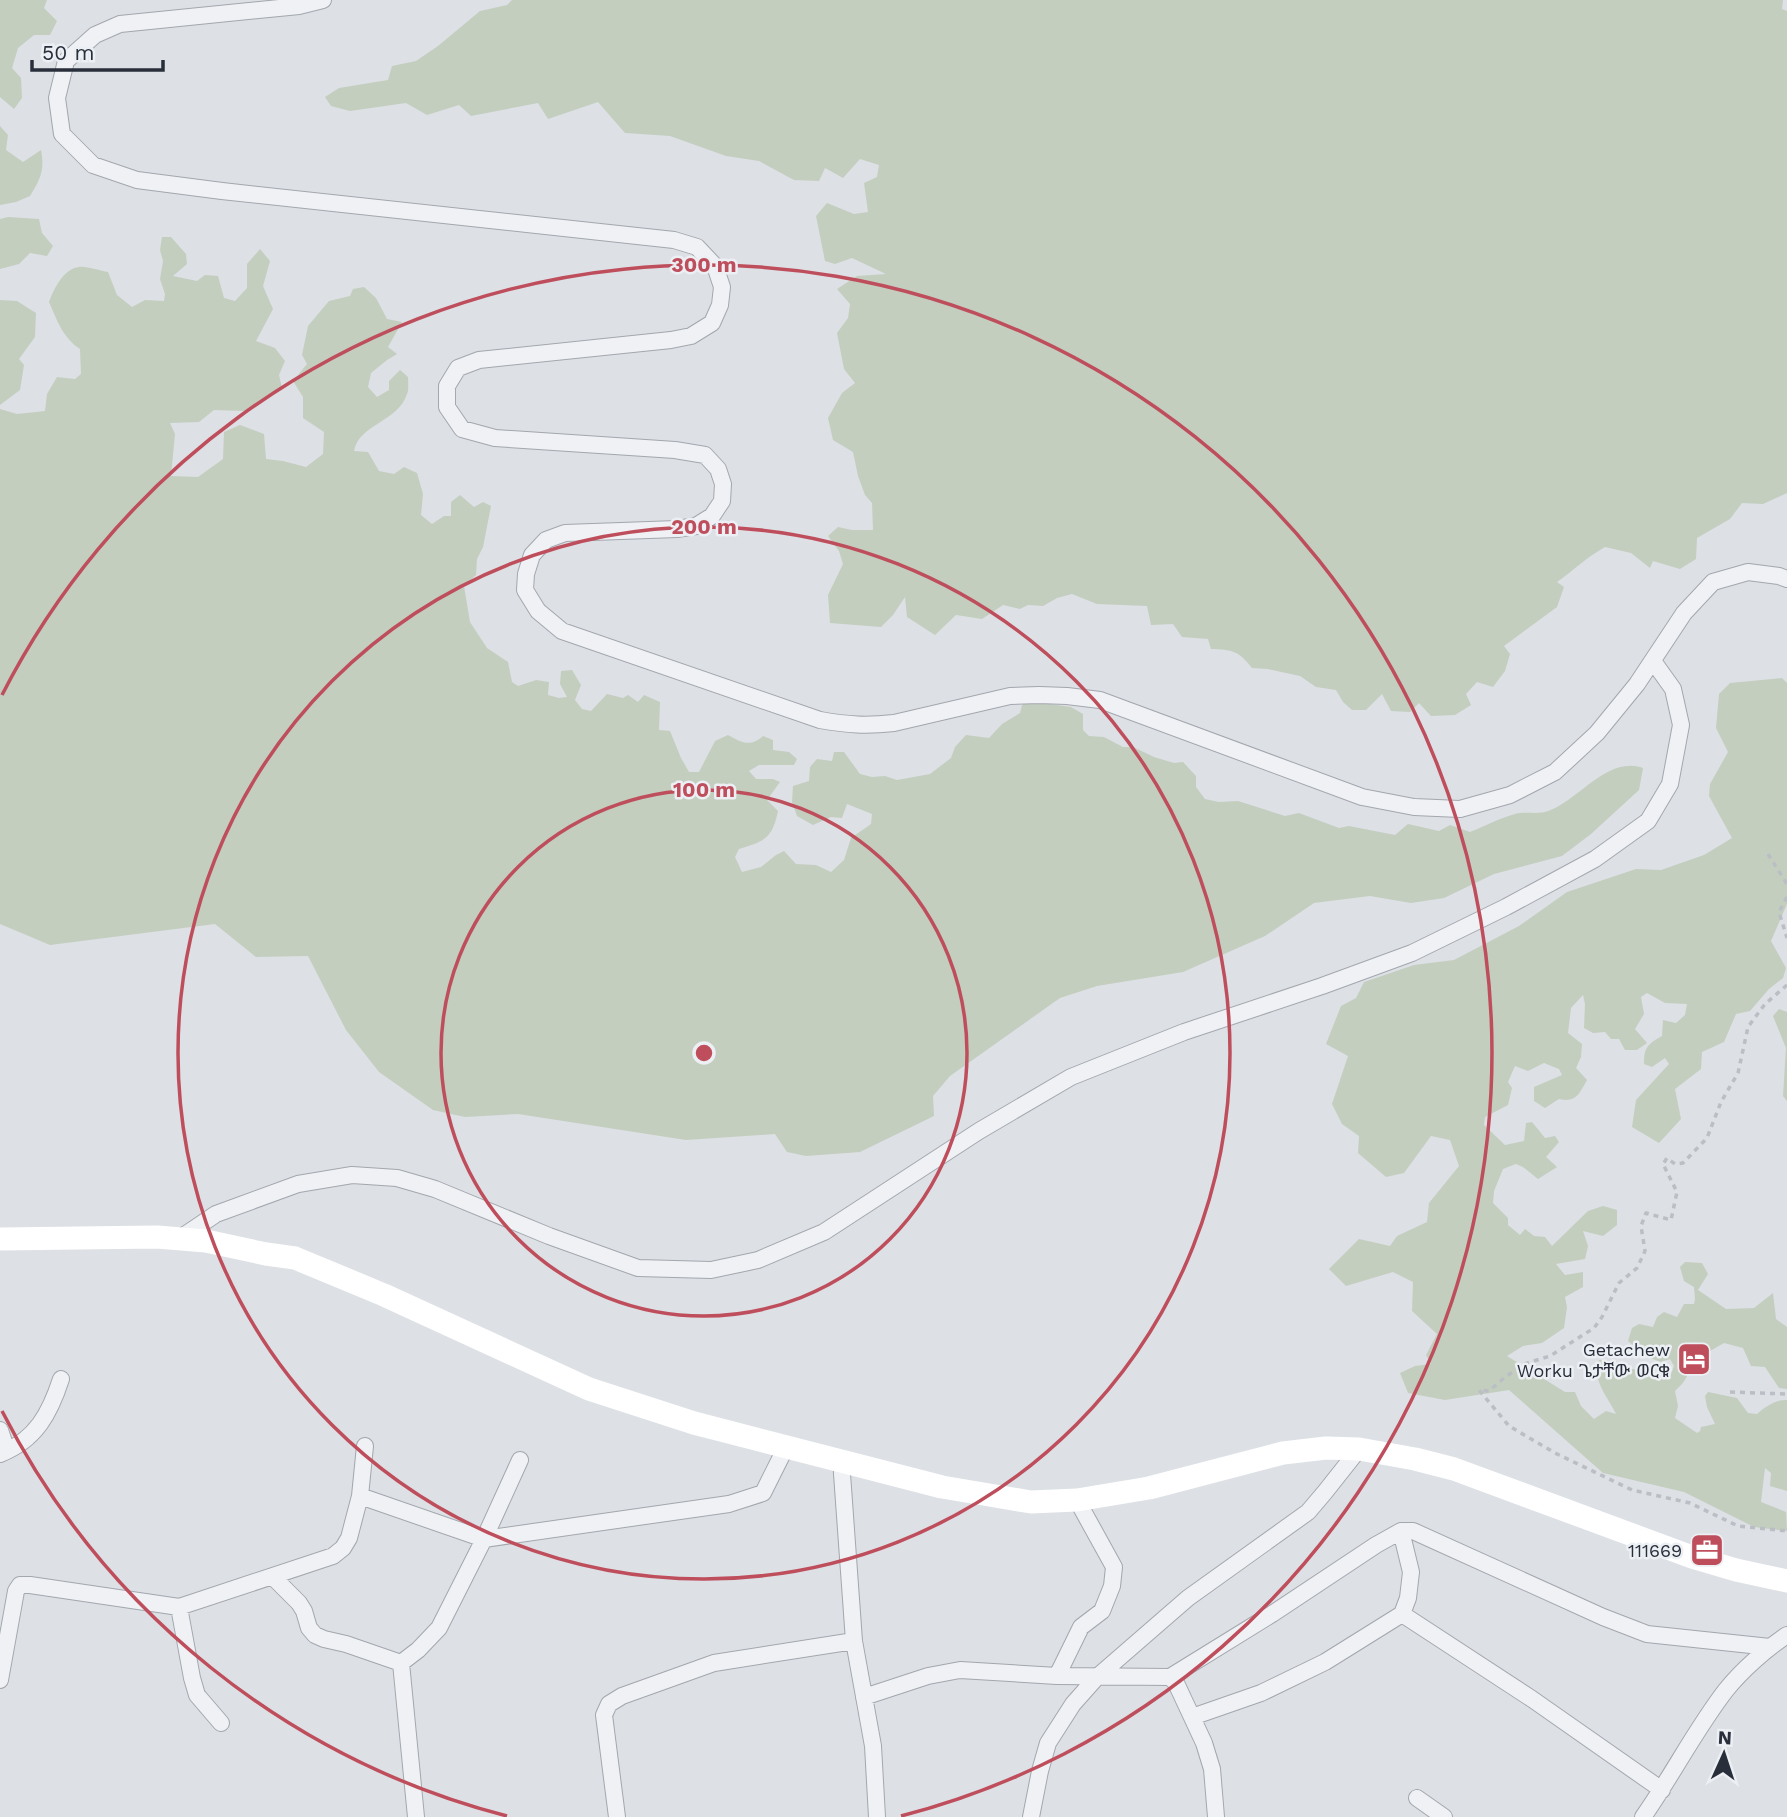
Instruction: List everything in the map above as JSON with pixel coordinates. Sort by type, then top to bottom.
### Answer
[{"type":"street","points":[[323,0],[299,6],[120,24],[95,35],[66,61],[57,98],[62,134],[93,165],[137,180],[674,240],[697,247],[715,266],[722,287],[720,305],[712,323],[691,336],[479,360],[458,368],[447,386],[447,407],[462,429],[495,438],[675,450],[705,455],[718,469],[723,484],[722,501],[712,516],[696,526],[565,533],[546,540],[539,547],[532,555],[526,574],[525,590],[538,611],[562,631],[820,720],[850,726],[894,723],[1010,696],[1053,695],[1100,700],[1362,797],[1414,807],[1460,809],[1510,795],[1555,772],[1597,733],[1637,684],[1684,613],[1713,582],[1748,572],[1787,579]]},
{"type":"street","points":[[179,1239],[216,1214],[298,1184],[352,1175],[397,1178],[435,1189],[549,1237],[638,1268],[711,1270],[758,1260],[824,1232],[979,1131],[1071,1077],[1184,1032],[1412,953],[1595,859],[1648,821],[1670,785],[1681,725],[1673,689],[1653,661]]},
{"type":"street","points":[[0,1239],[179,1239],[206,1241],[295,1258],[441,1320],[589,1389],[694,1423],[942,1487],[1031,1502],[1077,1500],[1149,1488],[1283,1453],[1326,1448],[1359,1449],[1454,1469],[1692,1557],[1787,1581]]},
{"type":"street","points":[[0,1430],[4,1453],[33,1434],[53,1405],[61,1379]]},
{"type":"street","points":[[0,1681],[16,1591],[20,1585],[179,1607],[333,1556],[343,1548],[349,1538],[360,1496],[365,1446]]},
{"type":"street","points":[[360,1496],[484,1539],[729,1504],[763,1493],[786,1447]]},
{"type":"street","points":[[1031,1817],[1048,1743],[1073,1704],[1097,1677],[1188,1598],[1308,1512],[1359,1449]]},
{"type":"street","points":[[401,1663],[439,1628],[520,1460]]},
{"type":"street","points":[[841,1460],[854,1641],[873,1746],[877,1817]]},
{"type":"street","points":[[1057,1676],[1081,1627],[1102,1611],[1112,1586],[1114,1567],[1077,1500]]},
{"type":"street","points":[[864,1697],[928,1676],[960,1670],[1057,1676],[1170,1677],[1401,1531],[1413,1531],[1603,1617],[1647,1634],[1770,1647]]},
{"type":"street","points":[[1192,1717],[1261,1693],[1315,1667],[1402,1614],[1408,1598],[1411,1572],[1401,1531]]},
{"type":"street","points":[[273,1577],[299,1603],[309,1628],[315,1635],[401,1663]]},
{"type":"street","points":[[179,1607],[197,1695],[221,1723]]},
{"type":"street","points":[[1402,1614],[1532,1699],[1662,1790]]},
{"type":"street","points":[[1643,1817],[1728,1688],[1770,1647],[1787,1635]]},
{"type":"street","points":[[617,1817],[604,1715],[609,1704],[621,1696],[714,1663],[854,1641]]},
{"type":"street","points":[[401,1663],[416,1817]]},
{"type":"street","points":[[1170,1677],[1176,1684],[1204,1743],[1212,1769],[1216,1817]]},
{"type":"street","points":[[1417,1798],[1444,1817]]},
{"type":"path","points":[[1768,855],[1787,884]]},
{"type":"path","points":[[1787,898],[1779,912],[1787,938]]},
{"type":"path","points":[[1787,985],[1765,1004],[1748,1027],[1738,1073],[1721,1102],[1707,1138],[1683,1163],[1675,1164],[1667,1158],[1663,1164],[1677,1192],[1671,1220],[1646,1213],[1641,1226],[1645,1251],[1637,1268],[1619,1283],[1594,1328],[1550,1356],[1524,1364],[1489,1391],[1479,1390],[1509,1426],[1555,1453],[1632,1490],[1690,1503],[1738,1526],[1787,1531]]},
{"type":"path","points":[[1730,1392],[1787,1394]]},
{"type":"green space","points":[[0,0],[47,0],[44,8],[57,21],[50,35],[34,35],[18,48],[12,68],[21,78],[22,98],[14,109],[0,97]]},
{"type":"green space","points":[[512,0],[1783,0],[1782,9],[1787,11],[1787,493],[1763,504],[1742,503],[1730,519],[1697,538],[1696,559],[1680,569],[1653,561],[1650,568],[1631,553],[1605,547],[1592,555],[1557,582],[1564,587],[1557,607],[1504,646],[1510,654],[1505,671],[1493,687],[1477,682],[1466,694],[1471,705],[1455,715],[1431,716],[1419,703],[1410,712],[1391,711],[1382,694],[1366,710],[1352,710],[1336,690],[1316,687],[1300,676],[1252,668],[1234,652],[1211,649],[1208,639],[1182,637],[1173,624],[1151,625],[1147,606],[1097,604],[1072,594],[1043,606],[1028,605],[1020,609],[1003,605],[982,619],[956,615],[935,635],[907,617],[905,597],[881,627],[830,623],[828,595],[843,564],[839,551],[828,536],[838,527],[873,530],[872,503],[865,495],[853,452],[833,440],[828,418],[842,393],[855,383],[844,369],[837,333],[848,318],[850,304],[837,289],[857,276],[886,274],[852,258],[835,264],[825,261],[816,216],[827,203],[854,214],[868,212],[864,183],[877,177],[879,165],[860,159],[843,178],[825,168],[819,181],[794,180],[759,161],[726,156],[670,136],[625,133],[598,102],[548,119],[538,103],[471,116],[459,105],[427,115],[406,103],[350,111],[331,106],[325,97],[339,88],[388,80],[392,66],[416,61],[480,11],[507,5]]},
{"type":"green space","points":[[0,126],[8,135],[6,150],[23,162],[41,150],[42,169],[30,196],[0,205]]},
{"type":"green space","points":[[0,219],[39,219],[42,233],[53,246],[47,256],[30,253],[19,264],[0,269]]},
{"type":"green space","points":[[162,237],[171,237],[186,254],[187,264],[173,276],[197,281],[205,275],[218,276],[224,298],[235,301],[247,288],[247,264],[260,249],[270,261],[263,286],[273,309],[256,341],[275,348],[285,361],[279,375],[282,388],[244,411],[214,410],[199,422],[170,423],[175,434],[171,476],[198,477],[223,459],[224,432],[240,425],[264,434],[266,459],[306,467],[323,454],[324,432],[303,418],[303,397],[293,381],[307,364],[302,355],[308,326],[329,301],[350,296],[353,289],[364,287],[376,298],[387,319],[402,322],[388,347],[397,354],[371,373],[368,387],[377,397],[389,390],[389,381],[400,370],[408,377],[408,388],[396,411],[363,435],[354,451],[368,452],[379,471],[394,474],[404,467],[417,473],[423,494],[421,515],[432,524],[444,516],[451,516],[451,502],[460,495],[474,507],[483,502],[491,506],[483,547],[477,559],[476,575],[464,586],[470,622],[487,648],[508,662],[512,682],[518,686],[536,680],[549,682],[548,695],[567,697],[560,684],[561,671],[572,670],[581,685],[575,700],[582,709],[591,711],[607,694],[623,698],[628,695],[638,702],[644,695],[660,702],[659,730],[670,731],[689,772],[699,772],[715,741],[728,735],[741,742],[750,743],[763,736],[773,740],[773,750],[789,752],[797,759],[794,765],[759,765],[749,771],[756,779],[773,779],[780,782],[767,800],[778,811],[773,828],[766,838],[739,849],[735,857],[742,872],[761,867],[784,851],[796,864],[816,865],[831,872],[844,860],[851,838],[871,824],[872,814],[847,804],[842,818],[831,817],[813,825],[797,816],[792,802],[793,786],[809,781],[810,767],[817,759],[832,761],[834,752],[844,752],[860,774],[872,777],[885,776],[897,780],[930,774],[951,758],[955,747],[966,735],[989,738],[1002,724],[1020,713],[1022,705],[1029,701],[1071,707],[1083,714],[1083,730],[1089,736],[1104,737],[1123,747],[1133,747],[1174,763],[1183,762],[1196,776],[1196,787],[1205,799],[1219,802],[1238,801],[1285,816],[1299,813],[1339,828],[1349,826],[1395,835],[1408,824],[1439,831],[1450,825],[1470,832],[1515,814],[1548,811],[1606,773],[1630,766],[1643,768],[1639,790],[1591,834],[1562,856],[1494,874],[1444,898],[1411,903],[1370,896],[1314,903],[1265,936],[1183,972],[1097,986],[1060,998],[950,1076],[933,1096],[934,1116],[860,1152],[806,1156],[787,1152],[775,1134],[686,1140],[518,1114],[465,1117],[433,1110],[379,1072],[346,1030],[308,956],[256,957],[215,924],[50,945],[0,924],[0,409],[17,414],[45,411],[47,394],[57,377],[75,379],[81,374],[80,349],[65,334],[49,302],[56,286],[68,271],[82,267],[108,272],[117,295],[132,307],[145,300],[164,301],[165,294],[160,279],[163,261],[160,250]]},
{"type":"green space","points":[[0,300],[17,301],[36,313],[35,337],[19,359],[24,365],[20,390],[0,405]]},
{"type":"green space","points":[[1782,678],[1787,683],[1787,904],[1771,941],[1786,968],[1783,978],[1769,989],[1750,1011],[1736,1014],[1724,1042],[1702,1052],[1701,1069],[1675,1089],[1681,1119],[1659,1143],[1632,1127],[1636,1100],[1669,1064],[1665,1058],[1652,1067],[1644,1064],[1645,1054],[1650,1044],[1662,1036],[1663,1020],[1676,1023],[1685,1015],[1687,1004],[1665,1003],[1647,993],[1641,997],[1644,1014],[1635,1029],[1647,1043],[1637,1050],[1625,1050],[1619,1039],[1611,1039],[1605,1032],[1593,1033],[1584,1028],[1583,995],[1571,1008],[1568,1033],[1582,1044],[1581,1057],[1576,1068],[1587,1080],[1579,1093],[1569,1100],[1559,1099],[1545,1108],[1534,1101],[1534,1087],[1562,1075],[1559,1069],[1544,1063],[1528,1071],[1515,1066],[1508,1082],[1512,1088],[1508,1105],[1485,1117],[1484,1125],[1505,1145],[1524,1141],[1526,1123],[1532,1122],[1545,1138],[1555,1136],[1559,1142],[1546,1157],[1557,1167],[1538,1179],[1516,1164],[1503,1169],[1494,1191],[1493,1203],[1508,1218],[1508,1225],[1520,1235],[1525,1229],[1534,1236],[1545,1237],[1552,1246],[1588,1211],[1603,1206],[1617,1210],[1617,1225],[1603,1236],[1583,1231],[1588,1246],[1585,1259],[1556,1264],[1565,1275],[1583,1272],[1583,1287],[1565,1297],[1567,1307],[1564,1328],[1542,1343],[1523,1346],[1507,1356],[1565,1392],[1575,1392],[1581,1406],[1594,1419],[1606,1411],[1616,1414],[1599,1381],[1599,1360],[1609,1360],[1623,1368],[1640,1370],[1645,1377],[1670,1377],[1674,1366],[1670,1359],[1661,1362],[1650,1358],[1648,1347],[1640,1351],[1628,1341],[1632,1328],[1639,1324],[1653,1327],[1657,1317],[1664,1312],[1677,1317],[1684,1304],[1694,1304],[1694,1287],[1684,1281],[1680,1267],[1685,1262],[1702,1263],[1708,1274],[1698,1290],[1726,1309],[1754,1308],[1773,1293],[1776,1319],[1787,1327],[1787,1389],[1779,1388],[1765,1367],[1751,1366],[1743,1348],[1724,1343],[1710,1351],[1695,1352],[1690,1359],[1687,1377],[1675,1391],[1678,1406],[1675,1418],[1697,1433],[1701,1427],[1715,1424],[1707,1407],[1705,1396],[1708,1392],[1737,1398],[1748,1413],[1757,1414],[1775,1402],[1787,1400],[1787,1491],[1770,1486],[1771,1473],[1765,1468],[1761,1502],[1786,1512],[1787,1531],[1754,1527],[1684,1492],[1603,1473],[1509,1390],[1445,1400],[1408,1393],[1400,1373],[1415,1366],[1431,1364],[1426,1355],[1437,1334],[1412,1311],[1413,1282],[1393,1272],[1346,1286],[1329,1269],[1359,1239],[1390,1246],[1397,1236],[1427,1222],[1429,1203],[1459,1166],[1450,1140],[1431,1136],[1404,1173],[1386,1177],[1358,1153],[1359,1136],[1342,1124],[1332,1104],[1348,1056],[1326,1044],[1341,1006],[1356,998],[1364,982],[1414,965],[1454,960],[1519,926],[1567,892],[1636,869],[1661,870],[1704,855],[1732,838],[1709,796],[1710,784],[1728,752],[1716,728],[1719,694],[1730,683]]},
{"type":"green space","points":[[1779,1009],[1787,1012],[1787,1101],[1783,1096],[1786,1048],[1773,1016]]},
{"type":"place","name":"Getachew Worku ጌታቸው ወርቁ","points":[[1694,1359]]},
{"type":"place","name":"111669","points":[[1707,1550]]}]
